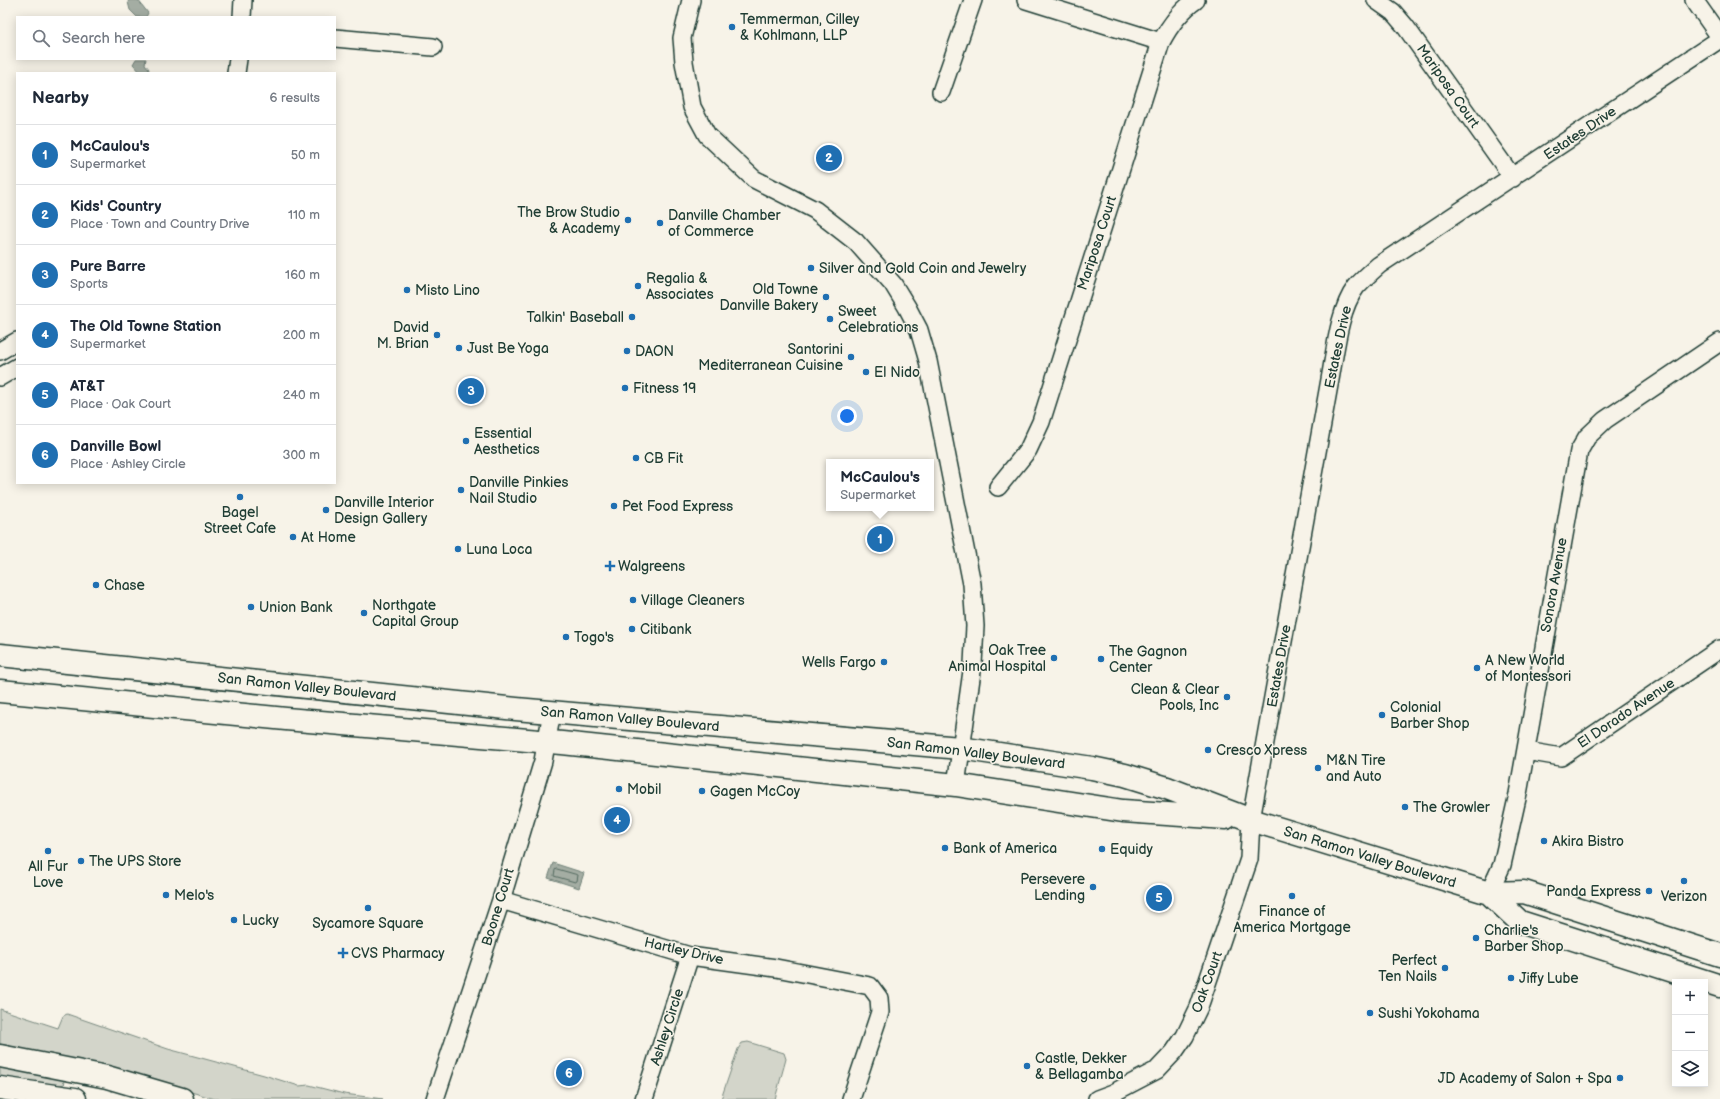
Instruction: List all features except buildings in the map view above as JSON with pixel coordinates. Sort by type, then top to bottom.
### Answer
[{"type":"main road","name":"San Ramon Valley Boulevard","points":[[0,655],[552,712],[960,748],[1125,775],[1166,788],[1251,820],[1489,893],[1524,892],[1720,955]]},
{"type":"main road","name":"San Ramon Valley Boulevard","points":[[0,691],[286,719],[548,742],[956,785],[1124,810],[1251,820]]},
{"type":"main road","name":"San Ramon Valley Boulevard","points":[[1489,893],[1520,922],[1720,986]]},
{"type":"main road","points":[[0,1056],[107,1078],[182,1099]]},
{"type":"main road","points":[[0,1088],[75,1099]]},
{"type":"street","points":[[242,16],[243,0]]},
{"type":"street","points":[[691,0],[682,38],[684,62],[692,107],[707,135],[754,179],[815,210],[856,242],[893,284],[919,330],[928,361],[972,584],[975,626],[973,664],[956,785]]},
{"type":"street","points":[[941,92],[973,0]]},
{"type":"street","points":[[1026,0],[1161,42]]},
{"type":"street","name":"Mariposa Court","points":[[998,487],[1028,450],[1041,422],[1161,42],[1172,22],[1183,10],[1196,0]]},
{"type":"street","name":"Mariposa Court","points":[[1376,0],[1393,12],[1405,26],[1513,178]]},
{"type":"street","points":[[1694,0],[1720,38]]},
{"type":"street","points":[[336,38],[433,47]]},
{"type":"street","name":"Estates Drive","points":[[1251,820],[1329,385],[1341,323],[1348,299],[1357,286],[1379,265],[1513,178],[1720,38]]},
{"type":"street","points":[[236,72],[238,60]]},
{"type":"street","points":[[0,350],[16,342]]},
{"type":"street","name":"Sonora Avenue","points":[[1489,893],[1502,865],[1526,751],[1579,450],[1587,437],[1605,420],[1720,342]]},
{"type":"street","points":[[0,376],[16,368]]},
{"type":"street","name":"El Dorado Avenue","points":[[1526,751],[1561,757],[1720,649]]},
{"type":"street","name":"Boone Court","points":[[435,1099],[501,900],[548,742],[552,712]]},
{"type":"street","name":"Oak Court","points":[[1097,1099],[1114,1093],[1157,1070],[1174,1052],[1185,1036],[1199,1007],[1249,859],[1251,820]]},
{"type":"street","name":"Hartley Drive","points":[[501,900],[690,956],[776,968],[870,986],[879,998],[880,1012],[851,1099]]},
{"type":"street","name":"Ashley Circle","points":[[644,1099],[690,956]]},
{"type":"shaded area","points":[[0,1009],[58,1028],[63,1016],[67,1014],[168,1049],[299,1086],[309,1085],[344,1094],[383,1099],[215,1099],[102,1066],[0,1044]]},
{"type":"shaded area","points":[[748,1042],[784,1053],[786,1059],[775,1099],[721,1099],[738,1049],[742,1043]]},
{"type":"shaded area","points":[[0,1065],[62,1079],[65,1083],[60,1085],[0,1077]]},
{"type":"water","points":[[129,0],[138,0],[148,13],[146,16],[136,16],[130,10]]},
{"type":"water","points":[[135,60],[146,60],[145,64],[149,69],[148,72],[140,72],[133,64]]},
{"type":"water","points":[[553,863],[584,873],[579,888],[548,878]]},
{"type":"place","name":"Temmerman, Cilley & Kohlmann, LLP","points":[[732,27]]},
{"type":"place","name":"Kids' Country","points":[[829,158]]},
{"type":"place","name":"The Brow Studio & Academy","points":[[628,220]]},
{"type":"place","name":"Danville Chamber of Commerce","points":[[660,223]]},
{"type":"place","name":"Silver and Gold Coin and Jewelry","points":[[811,268]]},
{"type":"place","name":"Regalia & Associates","points":[[638,286]]},
{"type":"place","name":"Misto Lino","points":[[407,290]]},
{"type":"place","name":"Old Towne Danville Bakery","points":[[826,297]]},
{"type":"place","name":"Talkin' Baseball","points":[[632,317]]},
{"type":"place","name":"Sweet Celebrations","points":[[830,319]]},
{"type":"place","name":"David M. Brian","points":[[437,335]]},
{"type":"place","name":"Just Be Yoga","points":[[459,348]]},
{"type":"place","name":"DAON","points":[[627,351]]},
{"type":"place","name":"Santorini Mediterranean Cuisine","points":[[851,357]]},
{"type":"place","name":"El Nido","points":[[866,372]]},
{"type":"place","name":"Fitness 19","points":[[625,388]]},
{"type":"place","name":"Pure Barre","points":[[471,391]]},
{"type":"place","name":"Essential Aesthetics","points":[[466,441]]},
{"type":"place","name":"CB Fit","points":[[636,458]]},
{"type":"place","name":"Danville Pinkies Nail Studio","points":[[461,490]]},
{"type":"place","name":"Bagel Street Cafe","points":[[240,497]]},
{"type":"place","name":"Pet Food Express","points":[[614,506]]},
{"type":"place","name":"Danville Interior Design Gallery","points":[[326,510]]},
{"type":"place","name":"At Home","points":[[293,537]]},
{"type":"place","name":"McCaulou's","points":[[880,539]]},
{"type":"place","name":"Luna Loca","points":[[458,549]]},
{"type":"place","name":"Walgreens","points":[[610,566]]},
{"type":"place","name":"Chase","points":[[96,585]]},
{"type":"place","name":"Village Cleaners","points":[[633,600]]},
{"type":"place","name":"Union Bank","points":[[251,607]]},
{"type":"place","name":"Northgate Capital Group","points":[[364,613]]},
{"type":"place","name":"Citibank","points":[[632,629]]},
{"type":"place","name":"Togo's","points":[[566,637]]},
{"type":"place","name":"Oak Tree Animal Hospital","points":[[1054,658]]},
{"type":"place","name":"The Gagnon Center","points":[[1101,659]]},
{"type":"place","name":"Wells Fargo","points":[[884,662]]},
{"type":"place","name":"A New World of Montessori","points":[[1477,668]]},
{"type":"place","name":"Clean & Clear Pools, Inc","points":[[1227,697]]},
{"type":"place","name":"Colonial Barber Shop","points":[[1382,715]]},
{"type":"place","name":"Cresco Xpress","points":[[1208,750]]},
{"type":"place","name":"M&N Tire and Auto","points":[[1318,768]]},
{"type":"place","name":"Mobil","points":[[619,789]]},
{"type":"place","name":"Gagen McCoy","points":[[702,791]]},
{"type":"place","name":"The Growler","points":[[1405,807]]},
{"type":"place","name":"The Old Towne Station","points":[[617,820]]},
{"type":"place","name":"Akira Bistro","points":[[1544,841]]},
{"type":"place","name":"Bank of America","points":[[945,848]]},
{"type":"place","name":"Equidy","points":[[1102,849]]},
{"type":"place","name":"All Fur Love","points":[[48,851]]},
{"type":"place","name":"The UPS Store","points":[[81,861]]},
{"type":"place","name":"Verizon","points":[[1684,881]]},
{"type":"place","name":"Persevere Lending","points":[[1093,887]]},
{"type":"place","name":"Panda Express","points":[[1649,891]]},
{"type":"place","name":"Melo's","points":[[166,895]]},
{"type":"place","name":"Finance of America Mortgage","points":[[1292,896]]},
{"type":"place","name":"AT&T","points":[[1159,898]]},
{"type":"place","name":"Sycamore Square","points":[[368,908]]},
{"type":"place","name":"Lucky","points":[[234,920]]},
{"type":"place","name":"Charlie's Barber Shop","points":[[1476,938]]},
{"type":"place","name":"CVS Pharmacy","points":[[343,953]]},
{"type":"place","name":"Perfect Ten Nails","points":[[1445,968]]},
{"type":"place","name":"Jiffy Lube","points":[[1511,978]]},
{"type":"place","name":"Sushi Yokohama","points":[[1370,1013]]},
{"type":"place","name":"Castle, Dekker & Bellagamba","points":[[1027,1066]]},
{"type":"place","name":"Danville Bowl","points":[[569,1073]]},
{"type":"place","name":"JD Academy of Salon + Spa","points":[[1620,1078]]}]
